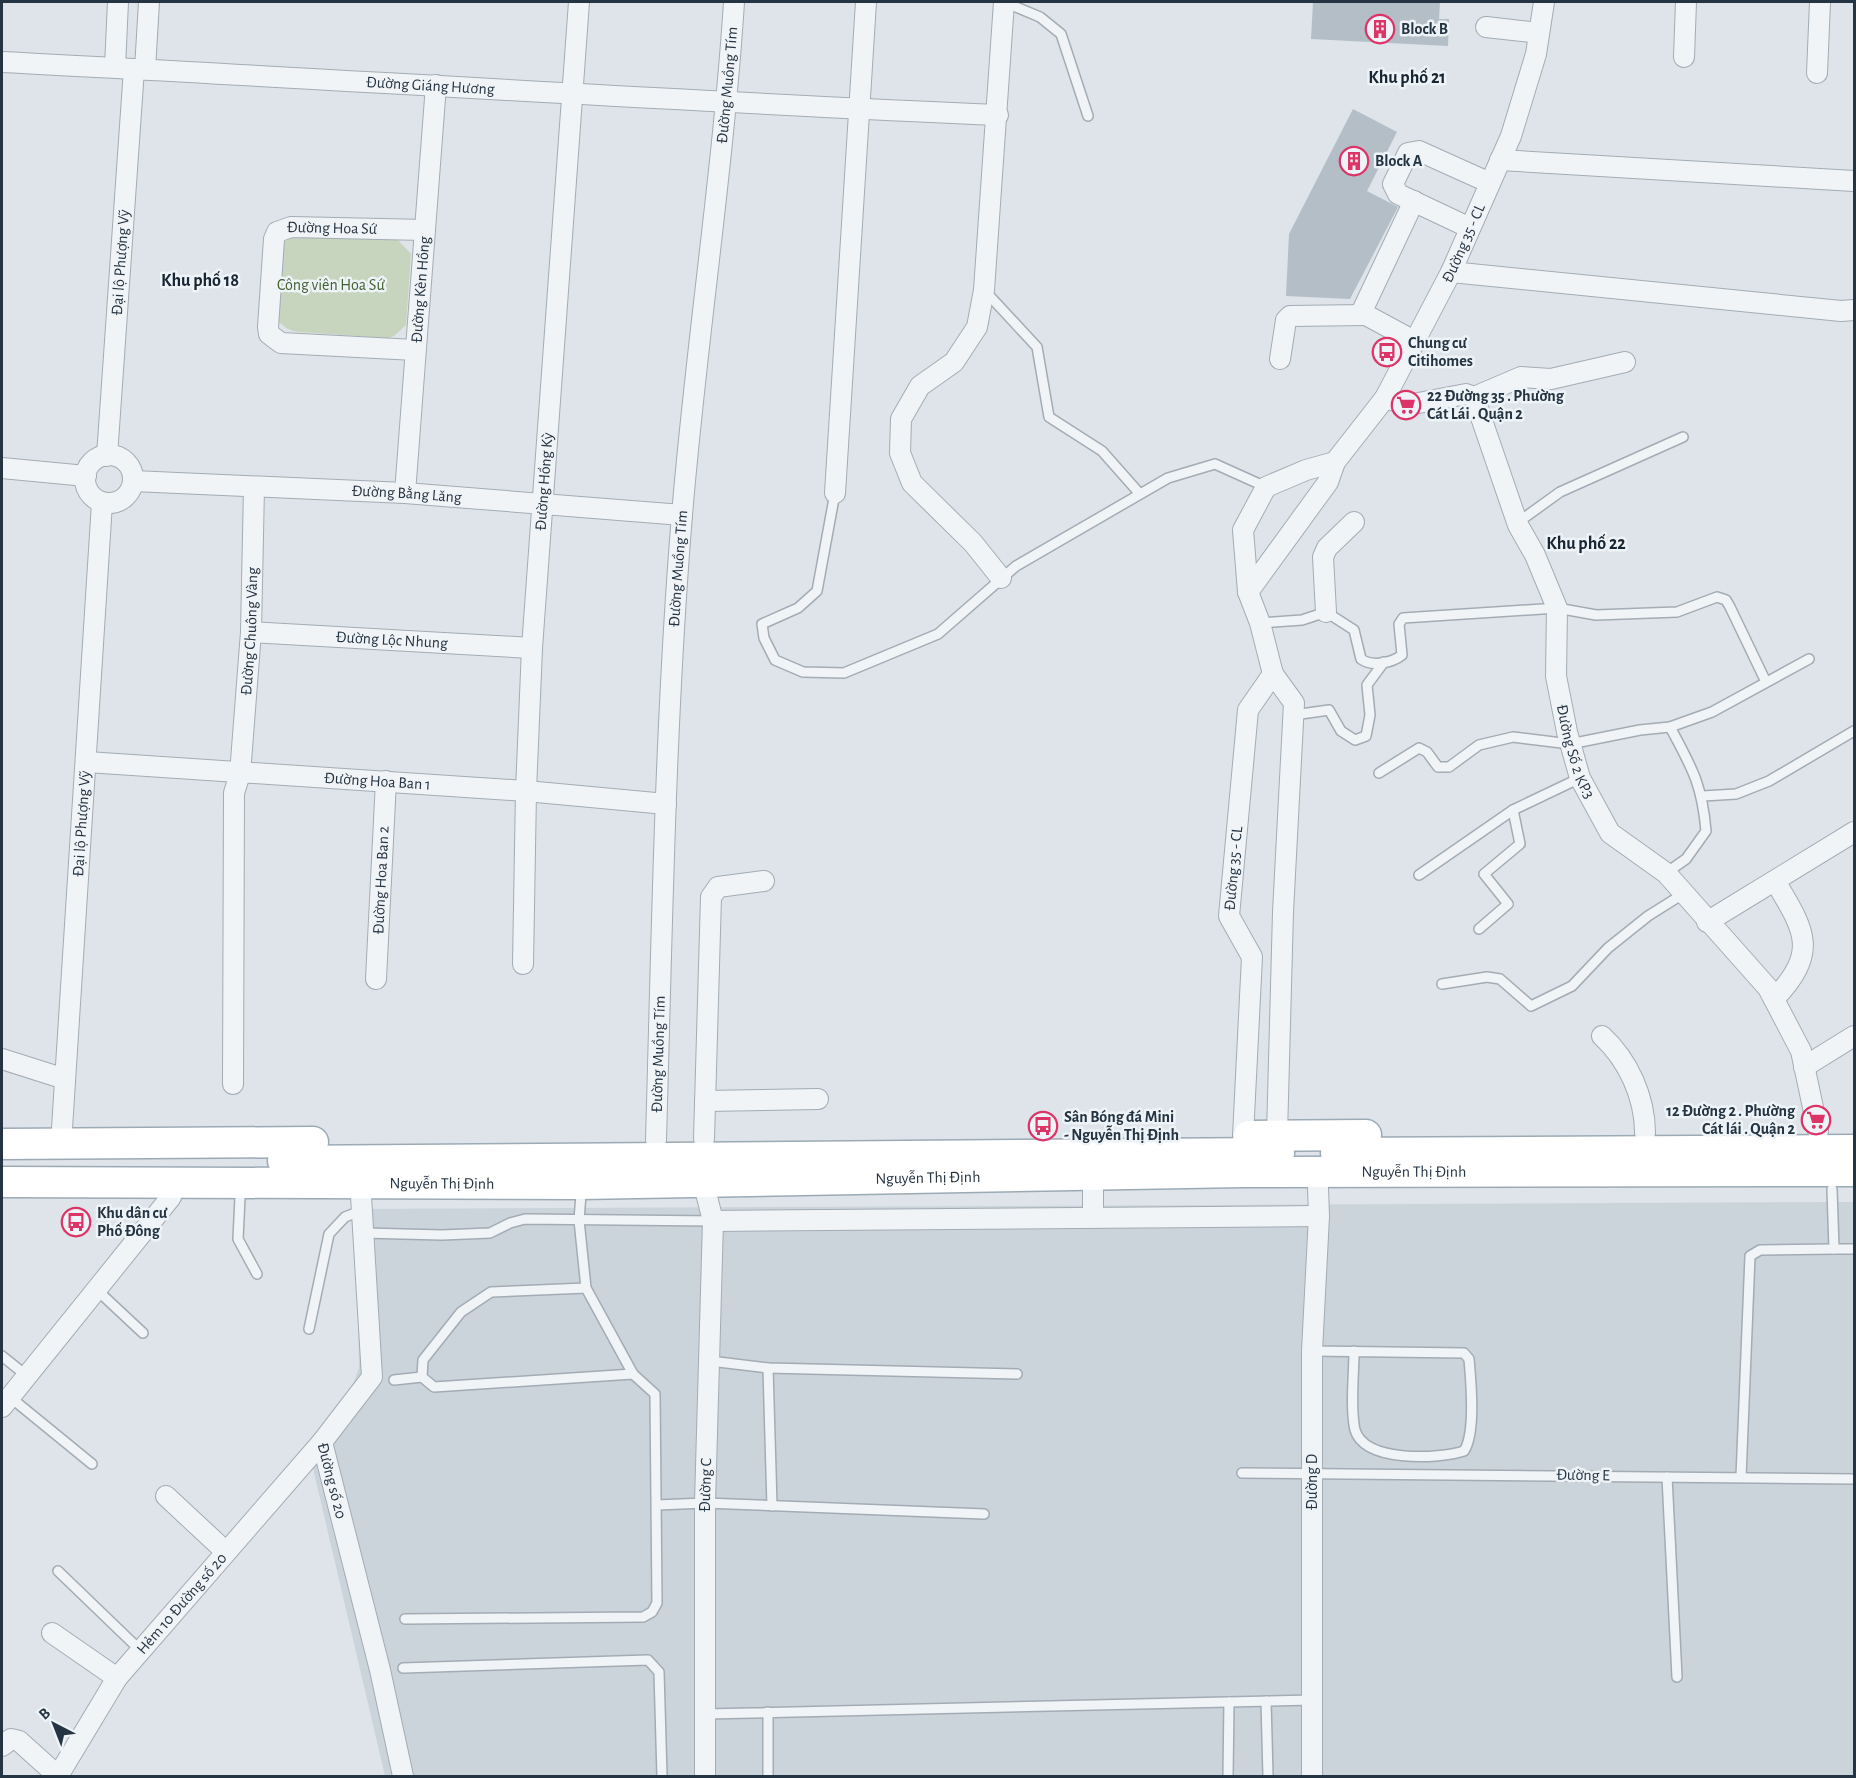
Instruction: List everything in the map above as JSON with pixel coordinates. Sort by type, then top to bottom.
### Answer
[{"type":"main road","name":"Nguyễn Thị Định","points":[[706,1179],[1243,1162],[1277,1163],[1817,1141],[1854,1131]]},
{"type":"main road","name":"Nguyễn Thị Định","points":[[1277,1163],[1645,1133],[1817,1141],[1854,1150]]},
{"type":"main road","name":"Nguyễn Thị Định","points":[[2,1144],[61,1144],[656,1168],[706,1179],[1093,1203],[1243,1162]]},
{"type":"main road","name":"Nguyễn Thị Định","points":[[2,1163],[656,1168],[706,1179],[1243,1162],[1847,1183]]},
{"type":"main road","name":"Nguyễn Thị Định","points":[[1277,1163],[1319,1202],[1847,1183]]},
{"type":"main road","name":"Nguyễn Thị Định","points":[[2,1198],[175,1189],[240,1197],[580,1199],[656,1168]]},
{"type":"main road","name":"Nguyễn Thị Định","points":[[2,1182],[362,1196]]},
{"type":"street","points":[[118,2],[131,68]]},
{"type":"street","points":[[131,68],[149,2]]},
{"type":"street","name":"Đường Hồng Kỳ","points":[[523,964],[525,791],[532,648],[575,93],[579,2]]},
{"type":"street","name":"Đường Muồng Tím","points":[[656,1168],[666,804],[682,515],[727,104],[734,2]]},
{"type":"street","points":[[835,493],[866,2]]},
{"type":"street","points":[[1001,578],[973,543],[912,483],[900,453],[900,419],[920,386],[954,362],[977,327],[984,290],[998,115],[1004,2]]},
{"type":"street","name":"Đường 35 - CL","points":[[1248,592],[1328,482],[1335,462],[1385,398],[1416,342],[1451,272],[1511,136],[1536,54],[1544,2]]},
{"type":"street","points":[[1684,57],[1686,2]]},
{"type":"street","points":[[1817,73],[1820,2]]},
{"type":"street","points":[[1486,27],[1539,33]]},
{"type":"street","name":"Đường Giáng Hương","points":[[2,62],[575,93],[727,104],[998,115]]},
{"type":"street","name":"Đại lộ Phượng Vỹ","points":[[107,456],[131,68]]},
{"type":"street","name":"Đường Kèn Hồng","points":[[405,493],[436,85]]},
{"type":"street","points":[[1470,228],[1398,194],[1393,184],[1408,153],[1419,151],[1490,183]]},
{"type":"street","points":[[1500,160],[1854,181]]},
{"type":"street","points":[[1366,315],[1364,309],[1414,201]]},
{"type":"street","name":"Đường Hoa Sứ","points":[[415,350],[280,343],[274,340],[268,327],[274,239],[277,232],[291,227],[425,230]]},
{"type":"street","points":[[1451,272],[1841,311],[1854,310]]},
{"type":"street","points":[[1280,359],[1286,321],[1290,316],[1366,315],[1416,342]]},
{"type":"street","points":[[1385,398],[1408,405],[1466,394],[1474,397],[1521,377],[1551,379],[1625,362]]},
{"type":"street","name":"Đường Số 2 KP.3","points":[[1474,397],[1517,523],[1535,555],[1557,608],[1556,676],[1570,744],[1581,778],[1610,833],[1666,873],[1707,922],[1768,988],[1801,1051],[1817,1141]]},
{"type":"street","points":[[114,455],[125,460],[131,469],[133,481],[130,492],[121,500],[102,503],[90,494],[86,476],[92,462],[107,456],[114,455]]},
{"type":"street","points":[[1277,1163],[1284,912],[1294,703],[1273,674],[1260,622],[1248,592],[1243,530],[1266,487],[1306,470],[1335,462]]},
{"type":"street","points":[[2,468],[86,476]]},
{"type":"street","name":"Đường Bằng Lăng","points":[[133,481],[405,493],[682,515]]},
{"type":"street","name":"Đường Chuông Vàng","points":[[233,1084],[234,793],[240,774],[251,632],[254,487]]},
{"type":"street","name":"Đại lộ Phượng Vỹ","points":[[61,1144],[102,503]]},
{"type":"street","points":[[1326,612],[1323,557],[1327,548],[1354,522]]},
{"type":"street","name":"Đường Lộc Nhung","points":[[251,632],[532,648]]},
{"type":"street","name":"Đường 35 - CL","points":[[1243,1162],[1252,957],[1229,916],[1248,710],[1273,674]]},
{"type":"street","name":"Đường Hoa Ban 1","points":[[87,762],[240,774],[525,791],[666,804]]},
{"type":"street","name":"Đường Hoa Ban 2","points":[[376,979],[386,781]]},
{"type":"street","points":[[1707,922],[1854,832]]},
{"type":"street","name":"Đường C","points":[[705,1776],[705,1503],[710,1361],[705,1101],[711,897],[718,887],[764,881]]},
{"type":"street","points":[[1774,999],[1791,980],[1804,943],[1803,931],[1775,881]]},
{"type":"street","points":[[1602,1036],[1620,1056],[1639,1093],[1645,1115],[1645,1133]]},
{"type":"street","points":[[1804,1067],[1854,1036]]},
{"type":"street","points":[[2,1059],[65,1079]]},
{"type":"street","points":[[705,1101],[818,1099]]},
{"type":"street","points":[[6,1402],[175,1189]]},
{"type":"street","name":"Đường số 20","points":[[362,1196],[372,1377],[322,1442],[380,1670],[403,1776]]},
{"type":"street","points":[[1093,1203],[1319,1202]]},
{"type":"street","name":"Đường D","points":[[1312,1776],[1312,1351],[1319,1202]]},
{"type":"street","name":"Hẻm 10 Đường số 20","points":[[58,1776],[117,1678],[322,1442]]},
{"type":"street","points":[[166,1496],[225,1551]]},
{"type":"street","points":[[52,1633],[117,1678]]},
{"type":"street","points":[[2,1746],[11,1739],[19,1741],[58,1776]]},
{"type":"lane","points":[[1004,2],[1040,17],[1061,34],[1088,116]]},
{"type":"lane","points":[[984,290],[1037,347],[1049,417],[1102,451],[1140,494]]},
{"type":"lane","points":[[1517,523],[1560,492],[1683,437]]},
{"type":"lane","points":[[835,493],[817,591],[798,608],[762,624],[764,638],[775,660],[803,672],[844,673],[938,633],[1016,566],[1168,478],[1215,464],[1266,487]]},
{"type":"lane","points":[[1260,622],[1302,620],[1326,612],[1354,630],[1361,659],[1373,664],[1402,655],[1399,624],[1403,618],[1557,608],[1596,615],[1677,612],[1717,597],[1726,600],[1766,682]]},
{"type":"lane","points":[[1379,773],[1419,748],[1427,752],[1438,767],[1449,767],[1479,744],[1513,737],[1570,744],[1629,732],[1670,727],[1712,712],[1809,659]]},
{"type":"lane","points":[[1294,715],[1329,710],[1341,731],[1354,740],[1366,736],[1370,715],[1367,685],[1384,662]]},
{"type":"lane","points":[[1666,873],[1686,859],[1706,831],[1703,796],[1695,774],[1670,727]]},
{"type":"lane","points":[[1703,796],[1736,794],[1769,781],[1854,731]]},
{"type":"lane","points":[[1419,875],[1512,810],[1581,778]]},
{"type":"lane","points":[[1479,929],[1508,904],[1484,874],[1520,844],[1512,810]]},
{"type":"lane","points":[[1442,984],[1486,977],[1500,979],[1531,1006],[1572,986],[1608,948],[1648,916],[1683,894]]},
{"type":"lane","points":[[364,1233],[490,1233],[510,1223],[580,1199],[706,1179]]},
{"type":"lane","points":[[1834,1249],[1847,1183]]},
{"type":"lane","points":[[309,1329],[329,1234],[362,1196]]},
{"type":"lane","points":[[240,1197],[238,1239],[258,1274]]},
{"type":"lane","points":[[405,1619],[644,1617],[652,1612],[657,1603],[655,1394],[633,1374],[586,1288],[580,1199]]},
{"type":"lane","points":[[1741,1478],[1750,1256],[1760,1250],[1854,1249]]},
{"type":"lane","points":[[422,1377],[423,1360],[461,1312],[491,1292],[586,1288]]},
{"type":"lane","points":[[97,1290],[143,1333]]},
{"type":"lane","points":[[1312,1351],[1464,1353],[1467,1355],[1470,1378],[1468,1446],[1464,1451],[1454,1455],[1400,1456],[1378,1452],[1367,1445],[1355,1430],[1354,1352]]},
{"type":"lane","points":[[2,1356],[27,1376]]},
{"type":"lane","points":[[710,1361],[768,1368],[1017,1374]]},
{"type":"lane","points":[[768,1368],[772,1506]]},
{"type":"lane","points":[[394,1380],[422,1377],[434,1387],[633,1374]]},
{"type":"lane","points":[[6,1402],[92,1464]]},
{"type":"lane","name":"Đường E","points":[[1242,1473],[1312,1471],[1854,1479]]},
{"type":"lane","points":[[1667,1476],[1677,1677]]},
{"type":"lane","points":[[657,1505],[705,1503],[984,1514]]},
{"type":"lane","points":[[58,1571],[140,1650]]},
{"type":"lane","points":[[403,1668],[648,1659],[659,1672],[662,1776]]},
{"type":"lane","points":[[705,1714],[1312,1700]]},
{"type":"lane","points":[[1266,1701],[1268,1776]]},
{"type":"lane","points":[[1228,1702],[1228,1776]]},
{"type":"lane","points":[[768,1712],[768,1776]]},
{"type":"shaded area","points":[[1854,1202],[1854,1776],[385,1776],[308,1447],[351,1390],[359,1368],[356,1209]]},
{"type":"green space","name":"Công viên Hoa Sứ","points":[[296,235],[396,238],[411,254],[406,325],[394,336],[388,338],[299,332],[289,330],[282,325],[277,320],[282,247],[285,241]]},
{"type":"building","name":"Block B","points":[[1313,2],[1440,2],[1439,19],[1449,19],[1448,46],[1311,39]]},
{"type":"building","points":[[1353,109],[1397,132],[1367,191],[1398,207],[1350,299],[1286,296],[1289,234]]},
{"type":"place","name":"Block B","points":[[1380,29]]},
{"type":"place","name":"Block A","points":[[1354,161]]},
{"type":"place","name":"Chung cư Citihomes","points":[[1387,352]]},
{"type":"place","name":"22 Đường 35 . Phường Cát Lái . Quận 2","points":[[1406,405]]},
{"type":"place","name":"12 Đường 2 . Phường Cát lái . Quận 2","points":[[1816,1120]]},
{"type":"place","name":"Sân Bóng đá Mini - Nguyễn Thị Định","points":[[1043,1126]]},
{"type":"place","name":"Khu dân cư Phố Đông","points":[[76,1222]]},
{"type":"district","name":"Khu phố 21","points":[[1407,78]]},
{"type":"district","name":"Khu phố 18","points":[[200,281]]},
{"type":"district","name":"Khu phố 22","points":[[1586,544]]}]
